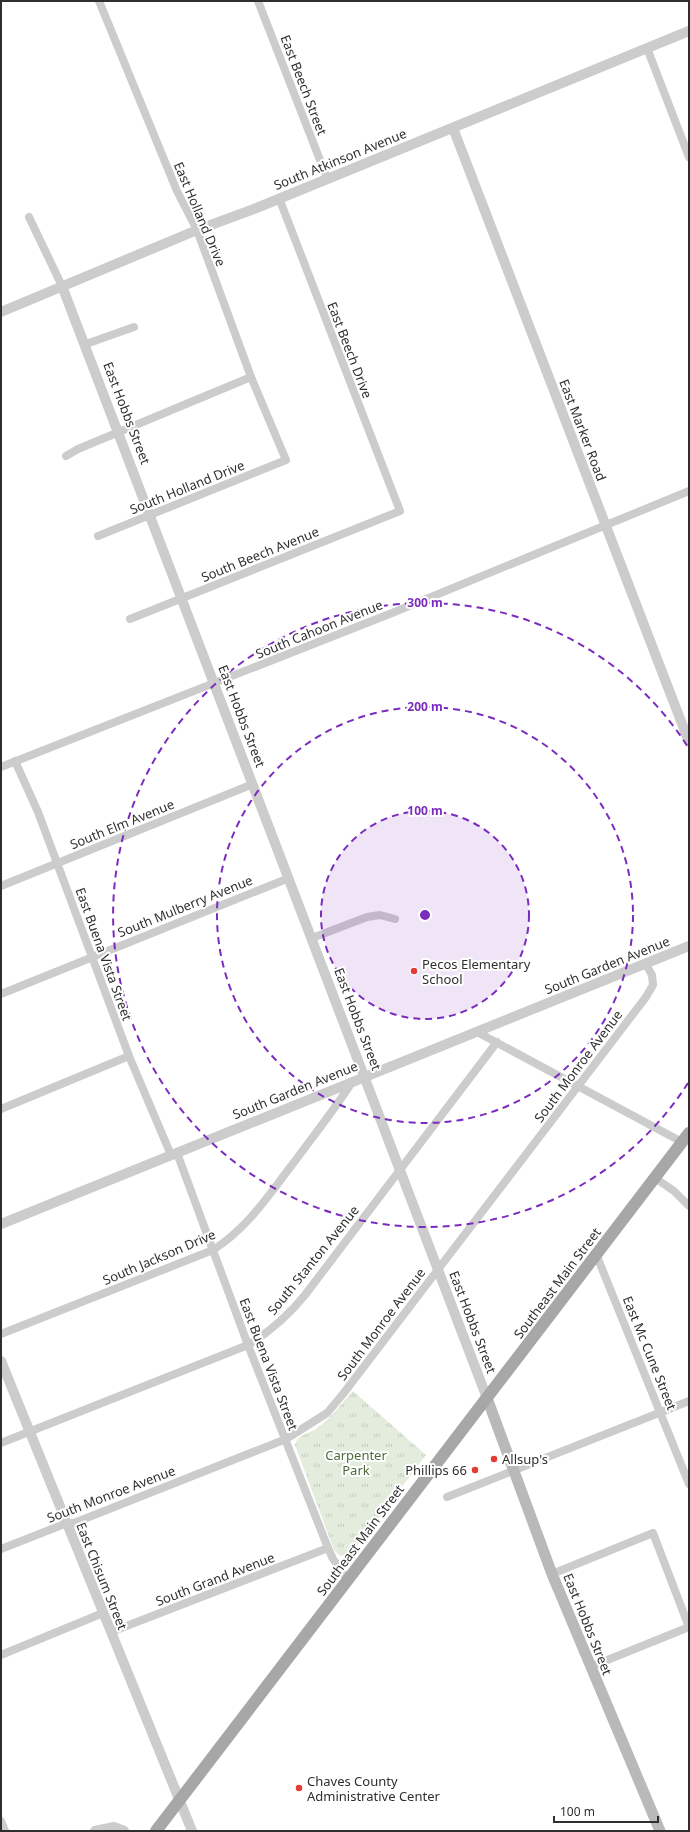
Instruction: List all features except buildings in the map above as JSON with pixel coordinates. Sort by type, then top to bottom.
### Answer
[{"type":"main road","name":"Southeast Main Street","points":[[156,1831],[685,1138]]},
{"type":"main road","name":"East Hobbs Street","points":[[487,1398],[552,1574],[660,1831]]},
{"type":"street","name":"East Holland Drive","points":[[99,1],[177,192],[197,230],[251,377],[286,460]]},
{"type":"street","name":"East Beech Street","points":[[258,1],[327,178]]},
{"type":"street","name":"South Atkinson Avenue","points":[[1,312],[197,230],[453,128],[689,31]]},
{"type":"street","points":[[647,48],[689,157]]},
{"type":"street","name":"East Marker Road","points":[[453,128],[689,742]]},
{"type":"street","name":"East Beech Drive","points":[[278,198],[400,511]]},
{"type":"street","name":"East Hobbs Street","points":[[29,217],[62,286],[86,344],[487,1398]]},
{"type":"street","points":[[86,344],[134,327]]},
{"type":"street","points":[[66,456],[78,449],[251,377]]},
{"type":"street","name":"South Holland Drive","points":[[98,536],[286,460]]},
{"type":"street","name":"South Cahoon Avenue","points":[[1,767],[399,610],[689,491]]},
{"type":"street","name":"South Beech Avenue","points":[[130,618],[400,511]]},
{"type":"street","name":"East Buena Vista Street","points":[[16,761],[57,864],[129,1056],[174,1154],[213,1250],[248,1345],[328,1548],[333,1559],[348,1580]]},
{"type":"street","name":"South Elm Avenue","points":[[1,886],[253,784]]},
{"type":"street","name":"South Mulberry Avenue","points":[[1,994],[92,956],[289,878]]},
{"type":"street","points":[[312,938],[367,917],[380,915],[395,919]]},
{"type":"street","name":"South Garden Avenue","points":[[1,1224],[689,946]]},
{"type":"street","name":"South Monroe Avenue","points":[[1,1549],[66,1523],[74,1523],[286,1439],[327,1413],[343,1394],[653,985],[652,976],[645,963]]},
{"type":"street","points":[[477,1032],[495,1045],[685,1138]]},
{"type":"street","name":"South Stanton Avenue","points":[[1,1443],[248,1345],[268,1333],[287,1316],[495,1045]]},
{"type":"street","points":[[1,1109],[129,1056]]},
{"type":"street","name":"South Jackson Drive","points":[[1,1334],[213,1250],[232,1237],[250,1219],[326,1120],[352,1081]]},
{"type":"street","points":[[655,1178],[674,1191],[689,1206]]},
{"type":"street","name":"East Mc Cune Street","points":[[596,1254],[689,1484]]},
{"type":"street","name":"East Chisum Street","points":[[1,1361],[192,1831]]},
{"type":"street","points":[[447,1497],[514,1472],[689,1401]]},
{"type":"street","points":[[552,1574],[653,1533],[689,1627],[590,1667]]},
{"type":"street","name":"South Grand Avenue","points":[[111,1632],[328,1548]]},
{"type":"street","points":[[1,1655],[103,1613]]},
{"type":"street","points":[[1,1821],[5,1831]]},
{"type":"street","points":[[95,1831],[114,1827],[124,1831]]},
{"type":"green space","name":"Carpenter Park","points":[[353,1391],[426,1455],[354,1550],[343,1556],[339,1555],[334,1550],[295,1445],[296,1441],[301,1436],[316,1429],[326,1421]]},
{"type":"place","name":"Pecos Elementary School","points":[[414,971]]},
{"type":"place","name":"Allsup's","points":[[494,1459]]},
{"type":"place","name":"Phillips 66","points":[[475,1470]]},
{"type":"place","name":"Chaves County Administrative Center","points":[[299,1788]]}]
